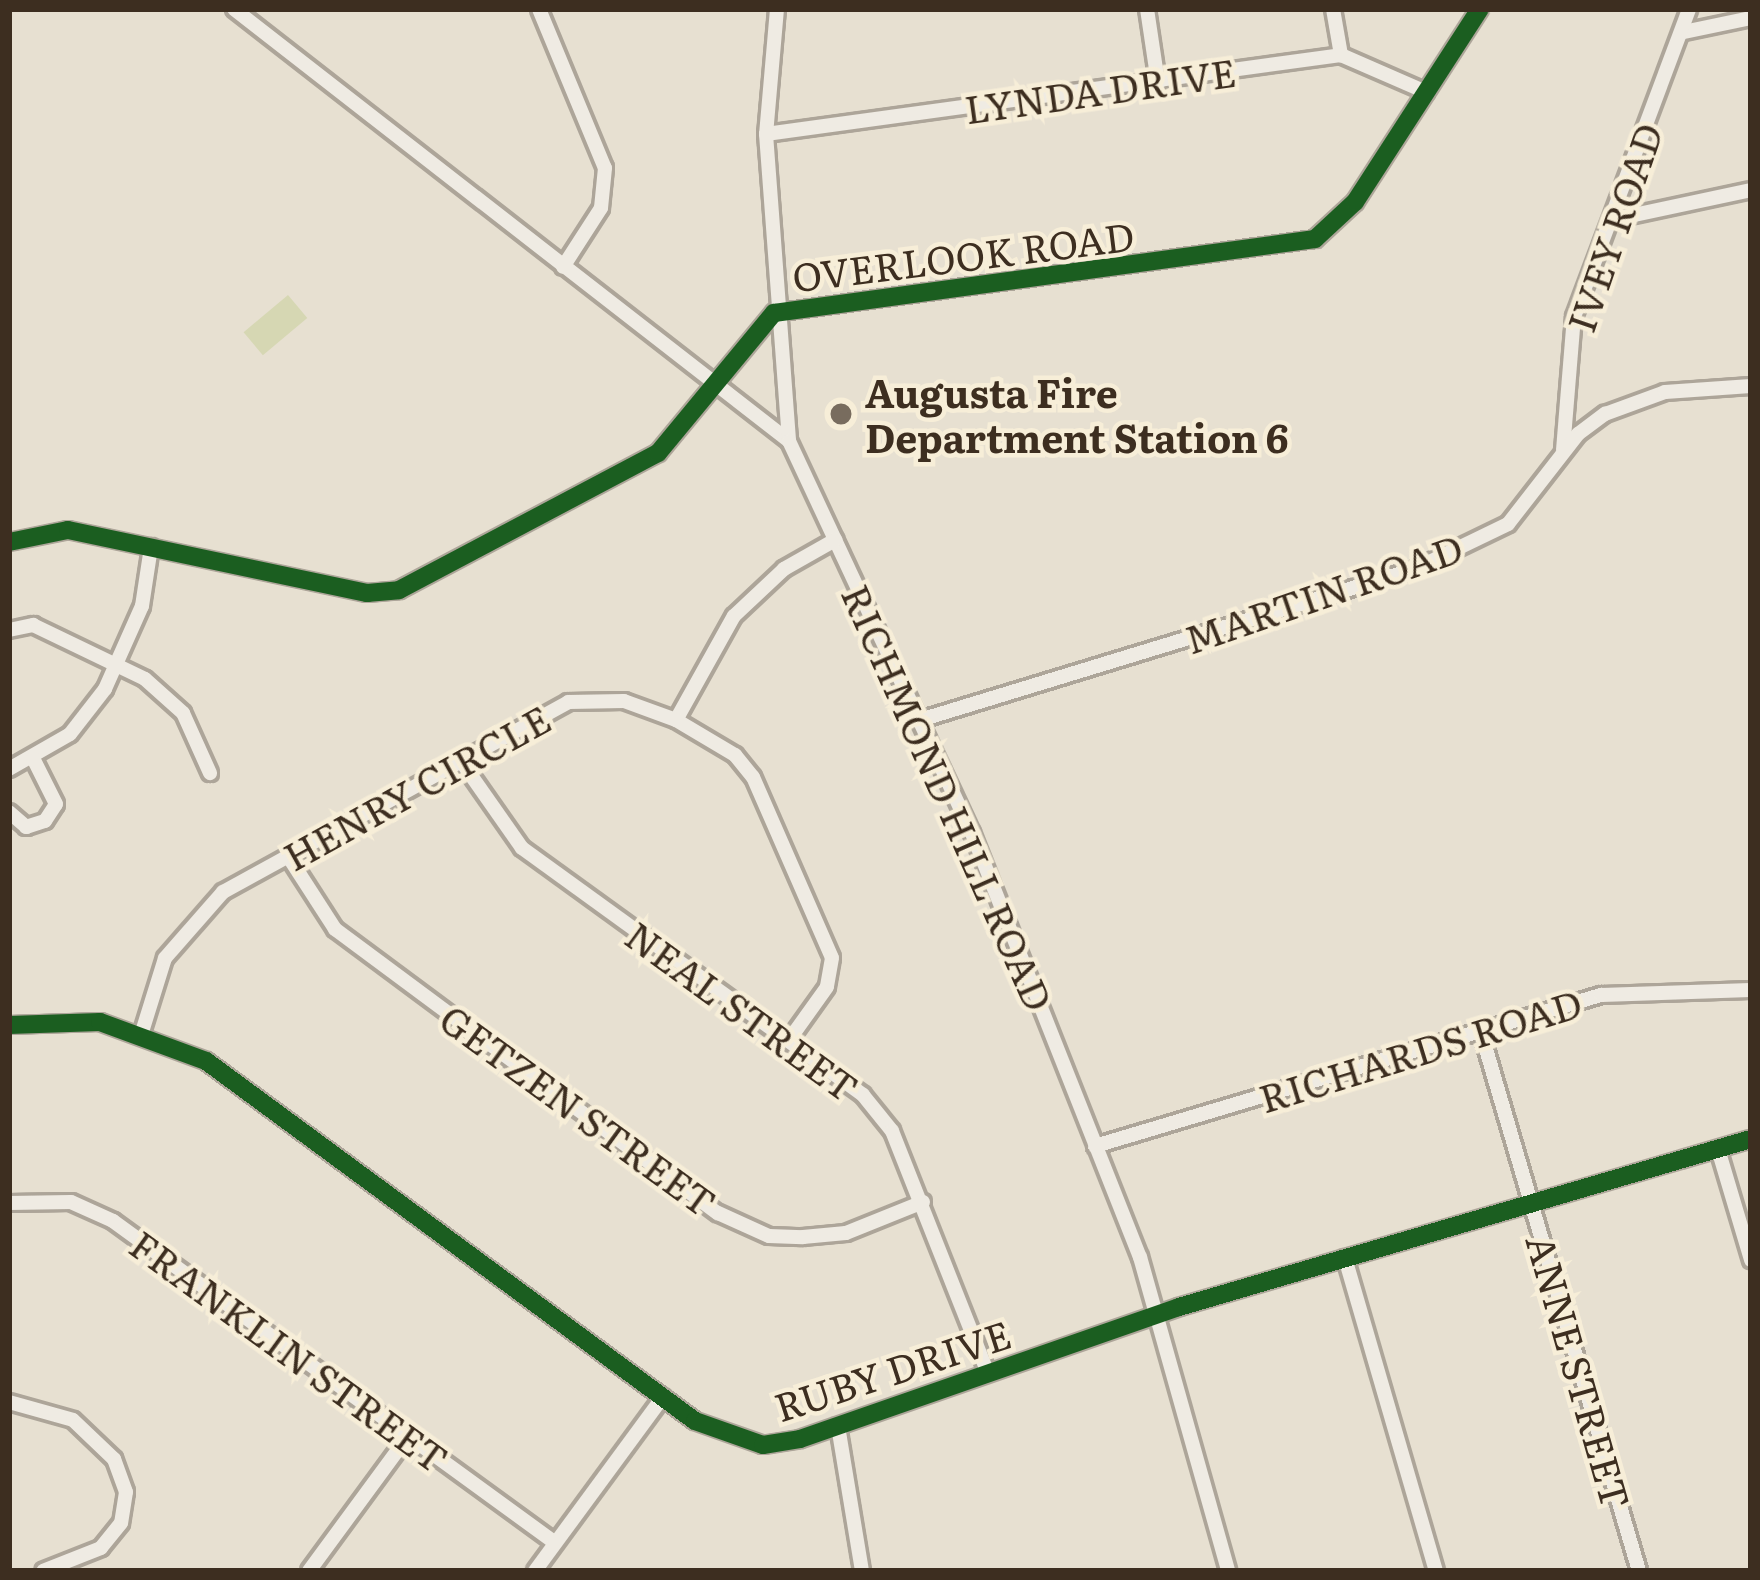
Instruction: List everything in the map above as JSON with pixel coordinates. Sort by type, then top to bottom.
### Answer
[{"type":"street","points":[[234,9],[789,441]]},
{"type":"street","points":[[539,9],[605,168],[596,218],[563,267]]},
{"type":"street","name":"RICHMOND HILL ROAD","points":[[777,9],[766,134],[774,313],[789,441],[920,721],[1095,1146],[1158,1313],[1228,1571]]},
{"type":"street","points":[[1147,9],[1158,82]]},
{"type":"street","points":[[1333,9],[1341,55],[1426,92]]},
{"type":"street","name":"OVERLOOK ROAD","points":[[9,542],[68,530],[367,593],[399,590],[658,453],[774,313],[1315,239],[1355,202],[1480,9]]},
{"type":"street","name":"IVEY ROAD","points":[[1563,452],[1574,316],[1689,9]]},
{"type":"street","points":[[1684,32],[1751,18]]},
{"type":"street","name":"LYNDA DRIVE","points":[[766,134],[1341,55]]},
{"type":"street","points":[[1611,220],[1751,190]]},
{"type":"street","name":"MARTIN ROAD","points":[[920,721],[1415,568],[1508,524],[1563,452],[1626,404],[1665,392],[1751,386]]},
{"type":"street","points":[[676,720],[734,616],[784,569],[835,540]]},
{"type":"street","points":[[9,769],[70,734],[117,666],[142,606],[151,548]]},
{"type":"street","points":[[9,629],[32,625],[145,679],[183,713],[210,773]]},
{"type":"street","name":"HENRY CIRCLE","points":[[142,1032],[165,958],[183,929],[212,900],[568,702],[624,701],[676,720],[735,755],[753,777],[832,958],[826,987],[789,1040]]},
{"type":"street","points":[[9,812],[26,826],[45,821],[56,804],[33,758]]},
{"type":"street","name":"NEAL STREET","points":[[461,761],[522,848],[862,1095],[892,1131],[988,1373]]},
{"type":"street","name":"GETZEN STREET","points":[[288,856],[335,929],[718,1214],[770,1236],[803,1237],[846,1233],[923,1202]]},
{"type":"street","name":"RICHARDS ROAD","points":[[1095,1146],[1612,993],[1751,990]]},
{"type":"street","name":"RUBY DRIVE","points":[[9,1025],[65,1020],[142,1032],[206,1061],[706,1428],[748,1443],[790,1442],[1158,1313],[1751,1139]]},
{"type":"street","name":"ANNE STREET","points":[[1480,1032],[1639,1571]]},
{"type":"street","points":[[1718,1149],[1751,1260]]},
{"type":"street","name":"FRANKLIN STREET","points":[[9,1203],[70,1202],[113,1221],[554,1542]]},
{"type":"street","points":[[1345,1258],[1436,1571]]},
{"type":"street","points":[[535,1571],[663,1397]]},
{"type":"street","points":[[9,1402],[73,1420],[114,1459],[126,1492],[121,1523],[101,1547],[43,1571]]},
{"type":"street","points":[[838,1426],[862,1571]]},
{"type":"street","points":[[309,1571],[408,1436]]},
{"type":"green space","points":[[288,295],[307,318],[263,355],[244,332]]},
{"type":"cycle path","points":[[9,542],[68,530],[367,593],[399,590],[658,453],[774,313],[1315,239],[1355,202],[1480,9]]},
{"type":"cycle path","points":[[9,1025],[100,1022],[206,1061],[695,1421],[763,1445],[800,1439],[1179,1307],[1751,1139]]},
{"type":"place","name":"Augusta Fire Department Station 6","points":[[841,414]]}]
